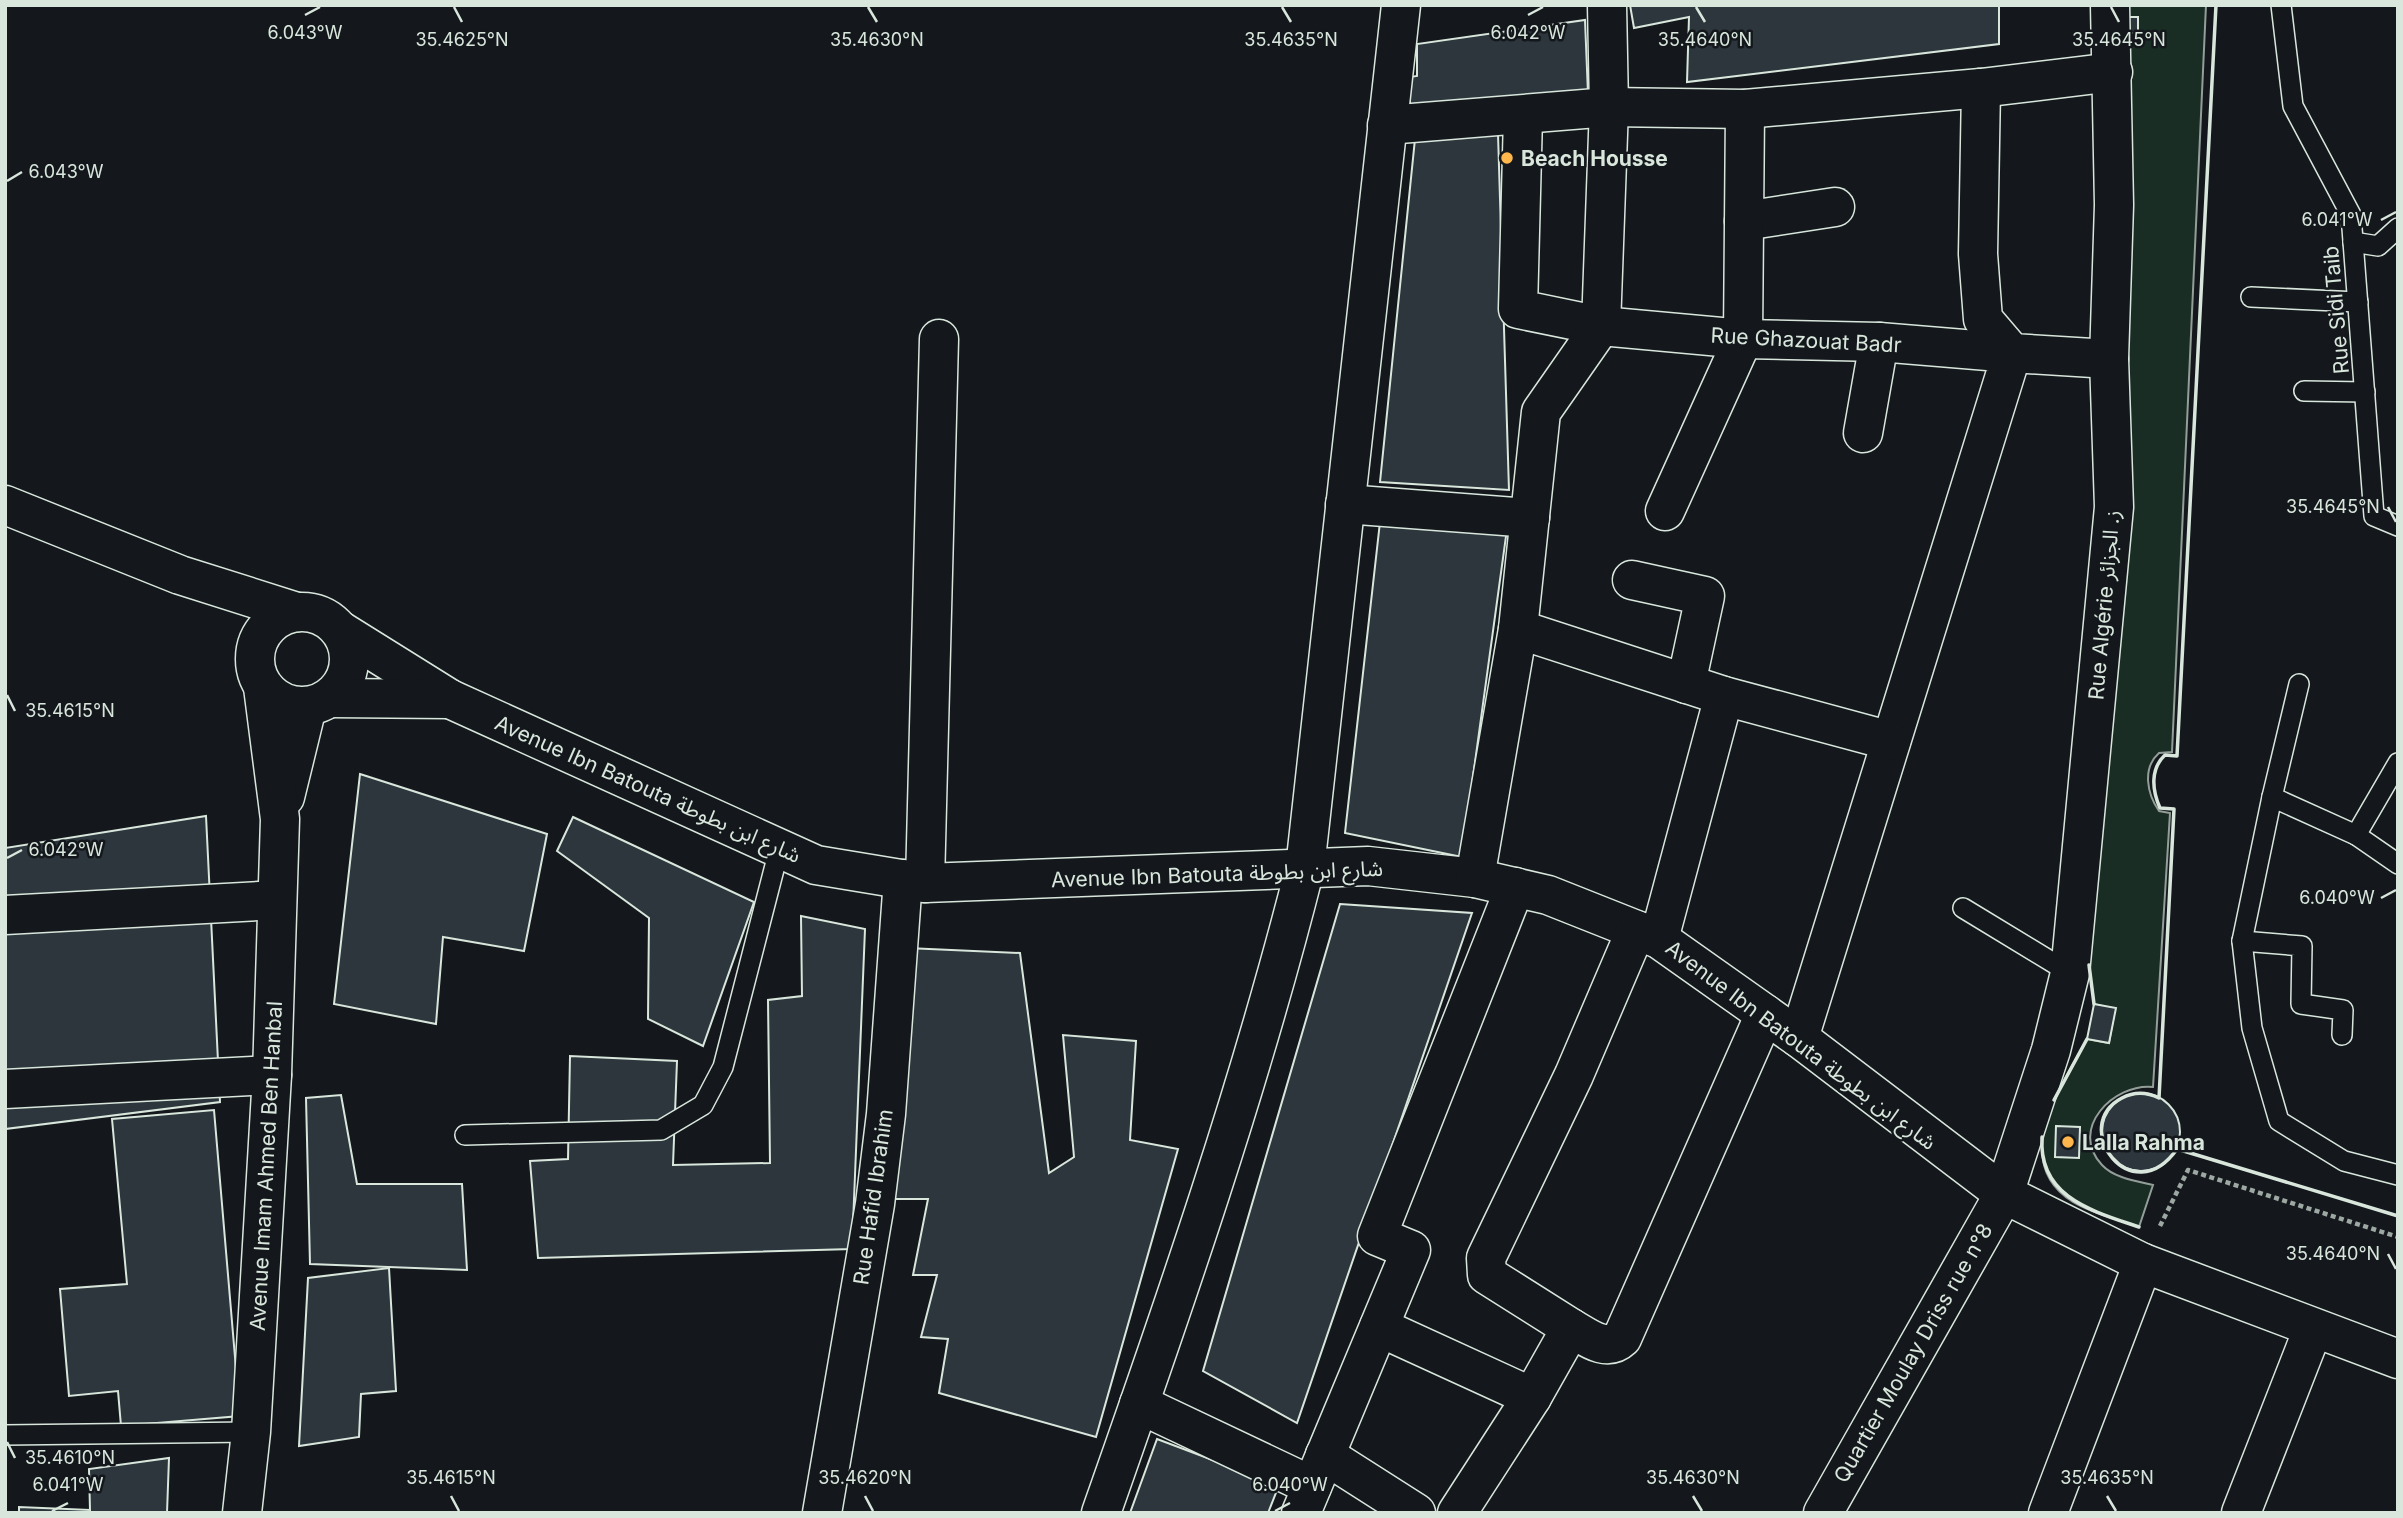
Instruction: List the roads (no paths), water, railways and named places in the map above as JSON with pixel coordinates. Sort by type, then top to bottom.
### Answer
[{"type":"street","points":[[1101,1513],[1279,973],[1306,868],[1401,5]]},
{"type":"street","points":[[1475,878],[1518,629],[1541,412],[1601,326],[1609,107],[1607,5]]},
{"type":"street","name":"Rue Algérie ز. الجزائر","points":[[2004,1194],[2051,1050],[2070,973],[2114,507],[2109,359],[2114,205],[2110,5]]},
{"type":"street","points":[[1387,125],[1609,107],[1745,109],[1981,88],[2113,72]]},
{"type":"street","points":[[1799,1038],[2012,353],[1983,319],[1978,254],[1981,88]]},
{"type":"street","points":[[1665,511],[1743,339],[1745,109]]},
{"type":"street","name":"Rue Ghazouat Badr","points":[[1523,116],[1518,309],[1601,326],[1743,339],[1879,342],[2109,359]]},
{"type":"street","points":[[1744,221],[1835,207]]},
{"type":"street","name":"Rue Hafid Ibrahim","points":[[822,1513],[875,1204],[914,881],[939,339]]},
{"type":"street","points":[[1863,433],[1879,342]]},
{"type":"street","points":[[1345,503],[1530,518]]},
{"type":"street","points":[[5,505],[180,575],[297,612],[321,616],[341,631],[350,654],[346,679],[318,703],[283,703],[263,687],[255,664],[258,639],[274,620],[297,612]]},
{"type":"street","points":[[180,575],[258,639]]},
{"type":"street","points":[[1632,580],[1705,596],[1686,684]]},
{"type":"street","points":[[1518,629],[1724,696],[1891,741]]},
{"type":"street","name":"Avenue Ibn Batouta شارع ابن بطوطة","points":[[341,631],[450,699],[816,865],[914,881],[1368,866],[1475,878],[1548,895],[1648,934],[1799,1038],[2004,1194],[2143,1263],[2398,1359]]},
{"type":"street","name":"Avenue Imam Ahmed Ben Hanbal","points":[[242,1513],[251,1432],[272,1075],[277,900],[279,819],[263,687]]},
{"type":"street","points":[[1724,696],[1648,934],[1574,1075],[1486,1258],[1487,1275],[1498,1285],[1602,1345],[1610,1346],[1622,1338],[1765,1014]]},
{"type":"street","name":"Avenue Ibn Batouta شارع ابن بطوطة","points":[[318,703],[450,699]]},
{"type":"street","name":"Avenue Imam Ahmed Ben Hanbal","points":[[279,819],[318,703]]},
{"type":"street","points":[[1313,1485],[1411,1250],[1377,1236],[1515,887]]},
{"type":"street","points":[[5,915],[277,900]]},
{"type":"street","points":[[5,1089],[272,1075]]},
{"type":"street","name":"Quartier Moulay Driss rue n°8","points":[[1823,1513],[2004,1194]]},
{"type":"street","points":[[2048,1513],[2143,1263]]},
{"type":"street","points":[[1379,1327],[1532,1397]]},
{"type":"street","points":[[1457,1513],[1532,1397],[1570,1328]]},
{"type":"street","points":[[2241,1513],[2313,1329]]},
{"type":"street","points":[[1139,1404],[1313,1485],[1416,1513]]},
{"type":"lane","name":"Rue Sidi Taib","points":[[2281,5],[2293,106],[2351,215],[2374,516],[2398,526]]},
{"type":"lane","points":[[2353,242],[2378,246],[2398,228]]},
{"type":"lane","points":[[2251,297],[2358,302]]},
{"type":"lane","points":[[2304,391],[2365,392]]},
{"type":"lane","points":[[2299,684],[2242,941],[2252,1028],[2279,1121],[2344,1161],[2398,1175]]},
{"type":"lane","points":[[2356,835],[2398,762]]},
{"type":"lane","points":[[2272,797],[2356,835],[2398,864]]},
{"type":"lane","points":[[465,1135],[661,1130],[703,1105],[723,1067],[779,850]]},
{"type":"lane","points":[[1963,908],[2070,973]]},
{"type":"lane","points":[[2242,941],[2302,946],[2301,1004],[2343,1010],[2342,1035]]},
{"type":"lane","points":[[5,1435],[251,1432]]},
{"type":"place","name":"Beach Housse","points":[[1507,158]]},
{"type":"place","name":"Lalla Rahma","points":[[2068,1142]]}]
